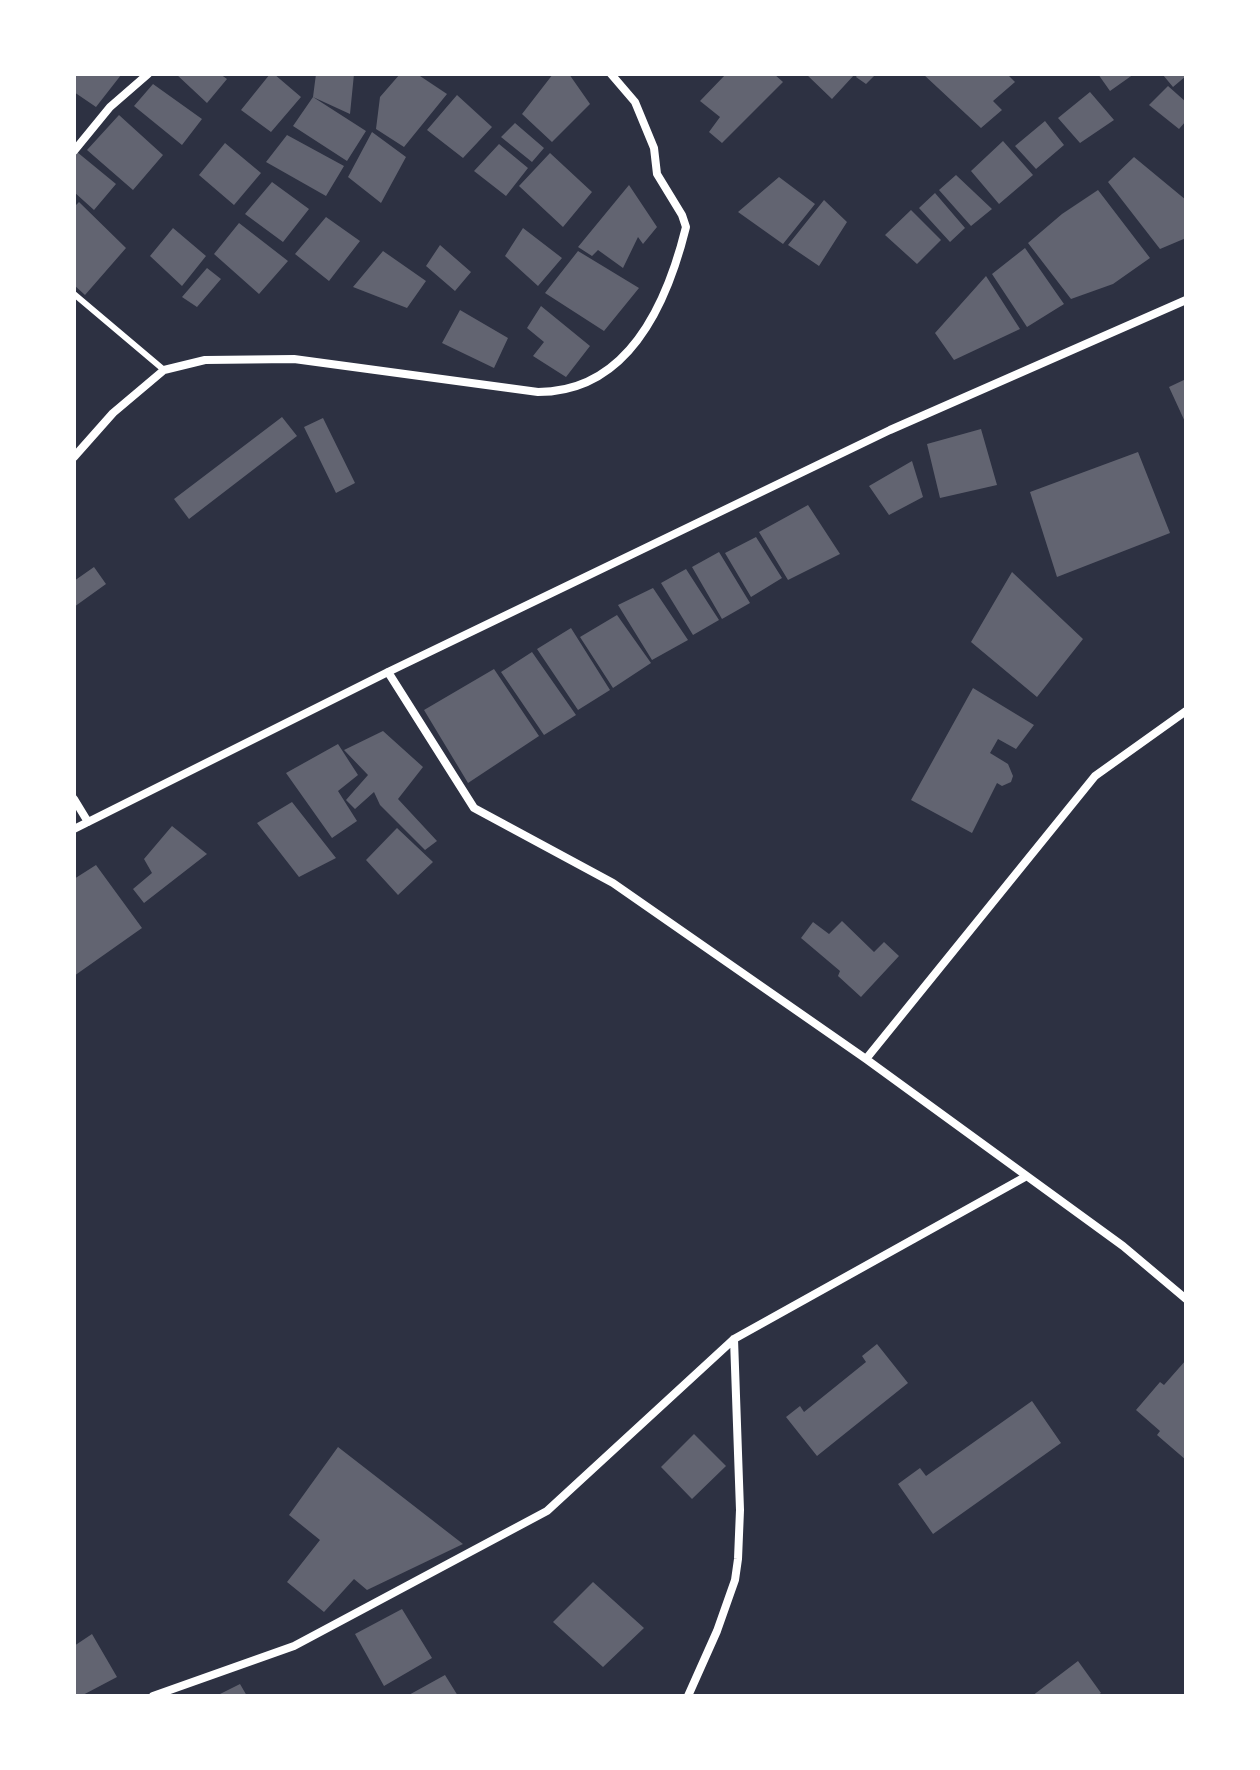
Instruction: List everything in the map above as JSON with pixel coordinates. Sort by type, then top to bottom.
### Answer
[{"type":"street","points":[[74,151],[110,107],[148,74]]},
{"type":"street","points":[[74,457],[113,413],[164,370],[205,360],[294,359],[538,392],[568,390],[605,372],[633,347],[659,305],[686,227],[657,174],[654,148],[635,102],[611,74]]},
{"type":"street","points":[[74,829],[388,672],[890,430],[1186,300]]},
{"type":"street","points":[[388,672],[474,808],[613,883],[866,1059],[1123,1246],[1186,1299]]},
{"type":"street","points":[[866,1059],[1095,776],[1186,711]]},
{"type":"street","points":[[74,799],[88,822]]},
{"type":"street","points":[[153,1696],[294,1646],[547,1511],[734,1339],[1025,1177]]},
{"type":"street","points":[[688,1696],[717,1631],[735,1580],[738,1559],[740,1510],[734,1339]]},
{"type":"lane","points":[[74,294],[164,370]]},
{"type":"building","points":[[74,74],[121,75],[96,107],[74,92]]},
{"type":"building","points":[[176,74],[220,74],[227,79],[207,103]]},
{"type":"building","points":[[270,74],[301,97],[271,132],[241,110]]},
{"type":"building","points":[[316,74],[354,74],[350,114],[313,97]]},
{"type":"building","points":[[400,74],[417,74],[447,94],[404,147],[376,129],[380,97]]},
{"type":"building","points":[[553,74],[569,74],[590,104],[552,142],[522,114]]},
{"type":"building","points":[[726,74],[774,74],[783,82],[722,143],[709,132],[720,117],[700,101]]},
{"type":"building","points":[[806,74],[855,74],[832,99]]},
{"type":"building","points":[[858,74],[876,74],[866,84],[856,77]]},
{"type":"building","points":[[923,74],[1007,74],[1015,82],[993,101],[1002,110],[981,128]]},
{"type":"building","points":[[1098,74],[1134,74],[1110,91]]},
{"type":"building","points":[[1164,74],[1186,74],[1186,76],[1173,87]]},
{"type":"building","points":[[153,84],[202,119],[182,145],[134,106]]},
{"type":"building","points":[[1168,86],[1186,102],[1186,121],[1179,129],[1149,105]]},
{"type":"building","points":[[1090,92],[1114,120],[1080,143],[1058,118]]},
{"type":"building","points":[[457,95],[492,127],[463,158],[427,130]]},
{"type":"building","points":[[313,97],[366,131],[347,161],[293,126]]},
{"type":"building","points":[[119,115],[163,155],[133,190],[87,150]]},
{"type":"building","points":[[1045,121],[1064,145],[1036,169],[1015,146]]},
{"type":"building","points":[[515,123],[544,148],[532,162],[501,137]]},
{"type":"building","points":[[372,132],[406,157],[381,203],[348,177]]},
{"type":"building","points":[[287,135],[344,166],[326,196],[266,162]]},
{"type":"building","points":[[1003,141],[1033,175],[999,204],[971,171]]},
{"type":"building","points":[[225,143],[261,173],[234,205],[199,175]]},
{"type":"building","points":[[499,144],[528,168],[506,196],[474,171]]},
{"type":"building","points":[[77,152],[116,184],[94,210],[74,192],[74,156]]},
{"type":"building","points":[[550,153],[592,192],[563,227],[519,186]]},
{"type":"building","points":[[1134,157],[1186,200],[1186,238],[1160,249],[1108,182]]},
{"type":"building","points":[[956,175],[992,209],[971,226],[939,190]]},
{"type":"building","points":[[779,177],[815,204],[783,244],[738,212]]},
{"type":"building","points":[[272,182],[309,209],[283,242],[245,214]]},
{"type":"building","points":[[629,185],[657,227],[643,244],[638,237],[623,268],[598,250],[592,256],[578,247]]},
{"type":"building","points":[[1098,190],[1150,258],[1113,284],[1071,299],[1028,243],[1062,214]]},
{"type":"building","points":[[935,193],[965,228],[950,242],[919,208]]},
{"type":"building","points":[[824,200],[847,222],[819,266],[788,245]]},
{"type":"building","points":[[79,202],[126,248],[85,295],[74,285],[74,207]]},
{"type":"building","points":[[911,210],[941,240],[917,264],[885,235]]},
{"type":"building","points":[[326,217],[360,241],[329,281],[295,254]]},
{"type":"building","points":[[239,223],[288,261],[259,294],[214,254]]},
{"type":"building","points":[[173,228],[206,256],[182,286],[150,256]]},
{"type":"building","points":[[523,228],[562,258],[538,286],[505,256]]},
{"type":"building","points":[[440,245],[471,272],[455,291],[426,266]]},
{"type":"building","points":[[1025,248],[1064,304],[1027,327],[992,274]]},
{"type":"building","points":[[383,251],[426,281],[407,308],[353,287]]},
{"type":"building","points":[[578,251],[639,288],[604,331],[545,293]]},
{"type":"building","points":[[207,268],[221,279],[197,307],[182,297]]},
{"type":"building","points":[[986,276],[1020,329],[954,360],[935,333]]},
{"type":"building","points":[[541,306],[590,346],[566,377],[533,356],[544,342],[527,328]]},
{"type":"building","points":[[460,310],[508,338],[494,368],[442,343]]},
{"type":"building","points":[[1186,379],[1186,424],[1169,387]]},
{"type":"building","points":[[282,417],[297,436],[189,519],[174,499]]},
{"type":"building","points":[[323,418],[355,483],[336,493],[304,427]]},
{"type":"building","points":[[981,429],[997,485],[940,498],[927,444]]},
{"type":"building","points":[[1138,452],[1170,533],[1057,577],[1030,492]]},
{"type":"building","points":[[912,461],[923,497],[889,515],[869,486]]},
{"type":"building","points":[[808,505],[840,554],[788,580],[759,532]]},
{"type":"building","points":[[756,537],[782,578],[751,597],[725,553]]},
{"type":"building","points":[[719,552],[750,603],[722,619],[692,567]]},
{"type":"building","points":[[94,567],[106,584],[74,607],[74,581]]},
{"type":"building","points":[[686,569],[719,620],[693,635],[661,583]]},
{"type":"building","points":[[1012,572],[1083,639],[1037,697],[971,642]]},
{"type":"building","points":[[653,588],[688,640],[652,660],[618,605]]},
{"type":"building","points":[[617,615],[651,663],[613,688],[580,637]]},
{"type":"building","points":[[571,628],[610,690],[578,710],[537,649]]},
{"type":"building","points":[[532,652],[576,715],[544,735],[501,672]]},
{"type":"building","points":[[494,669],[539,736],[468,783],[424,710]]},
{"type":"building","points":[[973,688],[1034,725],[1016,749],[998,739],[990,753],[1008,764],[1013,776],[1011,782],[1002,786],[997,783],[972,833],[911,800]]},
{"type":"building","points":[[383,731],[423,767],[398,799],[437,841],[425,850],[380,805],[374,792],[355,809],[346,800],[368,775],[344,750]]},
{"type":"building","points":[[338,744],[358,775],[338,791],[357,821],[332,838],[286,773]]},
{"type":"building","points":[[292,802],[336,858],[299,877],[257,823]]},
{"type":"building","points":[[172,826],[207,854],[144,903],[133,889],[152,873],[144,859]]},
{"type":"building","points":[[397,828],[433,862],[398,895],[366,860]]},
{"type":"building","points":[[96,865],[142,928],[74,976],[74,879]]},
{"type":"building","points":[[842,921],[874,952],[884,942],[899,956],[861,997],[838,976],[840,971],[801,938],[813,922],[829,934]]},
{"type":"building","points":[[877,1344],[908,1383],[817,1456],[786,1417],[800,1406],[804,1412],[866,1362],[862,1356]]},
{"type":"building","points":[[1186,1360],[1186,1460],[1157,1435],[1160,1431],[1136,1410],[1160,1382],[1164,1385]]},
{"type":"building","points":[[1032,1401],[1061,1443],[933,1534],[898,1484],[920,1468],[926,1476]]},
{"type":"building","points":[[694,1434],[726,1466],[692,1499],[661,1467]]},
{"type":"building","points":[[338,1447],[463,1544],[367,1590],[354,1579],[324,1612],[287,1582],[320,1540],[289,1515]]},
{"type":"building","points":[[593,1582],[644,1628],[603,1667],[553,1622]]},
{"type":"building","points":[[402,1609],[432,1658],[384,1686],[355,1634]]},
{"type":"building","points":[[92,1634],[117,1677],[81,1696],[74,1696],[74,1646]]},
{"type":"building","points":[[1078,1661],[1101,1693],[1097,1696],[1032,1696]]},
{"type":"building","points":[[445,1675],[458,1696],[407,1696]]},
{"type":"building","points":[[240,1684],[247,1696],[216,1696]]}]
